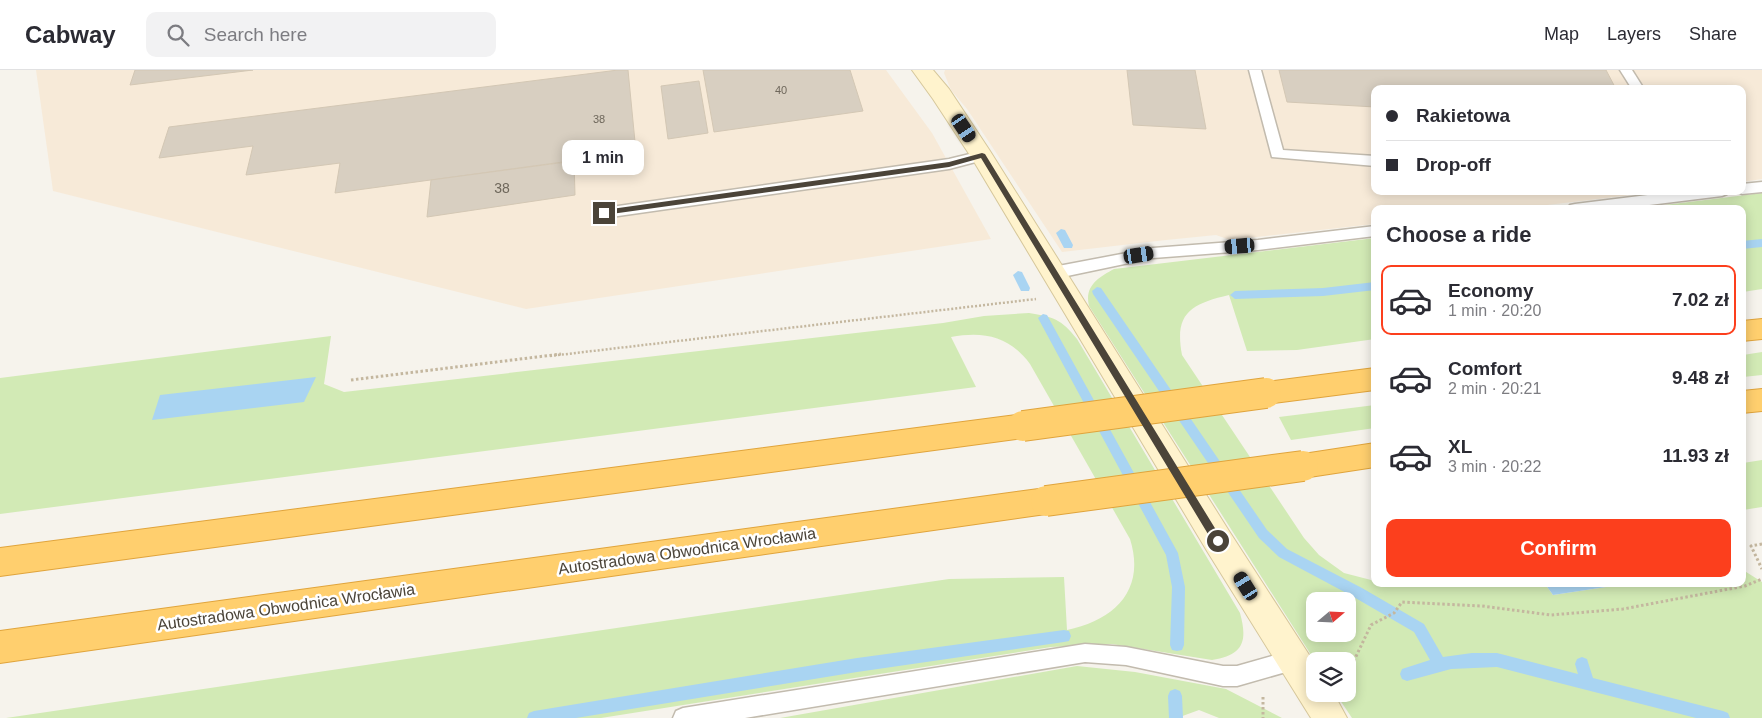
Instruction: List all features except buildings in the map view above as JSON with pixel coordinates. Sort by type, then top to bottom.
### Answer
[{"type":"highway","points":[[1746,331],[1762,329]]},
{"type":"highway","points":[[0,562],[1371,380]]},
{"type":"highway","points":[[1746,402],[1762,400]]},
{"type":"highway","name":"Autostradowa Obwodnica Wrocławia","points":[[0,647],[1371,456]]},
{"type":"street","points":[[922,70],[941,94],[982,156],[1330,718]]},
{"type":"lane","points":[[1255,70],[1277,154],[1371,161]]},
{"type":"lane","points":[[1626,70],[1635,85]]},
{"type":"lane","points":[[604,213],[949,164],[982,156]]},
{"type":"lane","points":[[1746,188],[1762,186]]},
{"type":"lane","points":[[1608,205],[1689,195]]},
{"type":"lane","points":[[1060,284],[1153,253],[1371,231]]},
{"type":"lane","points":[[683,718],[1085,653],[1126,656],[1223,676],[1237,676],[1293,660]]},
{"type":"path","points":[[351,380],[882,319],[1060,284]]},
{"type":"path","points":[[1762,544],[1751,546],[1762,569]]},
{"type":"path","points":[[1746,586],[1762,579]]},
{"type":"path","points":[[1356,657],[1371,625],[1394,613],[1402,602],[1482,606],[1551,615],[1623,609],[1740,587]]},
{"type":"shaded area","points":[[36,70],[886,70],[932,133],[991,239],[526,309],[53,191]]},
{"type":"shaded area","points":[[945,70],[1762,70],[1762,179],[1746,182],[1746,85],[1371,85],[1371,195],[1631,195],[1547,205],[1371,205],[1371,224],[1230,240],[1216,235],[1062,252],[967,109],[951,90],[944,73]]},
{"type":"green space","points":[[1762,193],[1762,289],[1746,292],[1746,205],[1664,205]]},
{"type":"green space","points":[[1371,238],[1371,340],[1297,350],[1247,351],[1229,295],[1204,302],[1188,313],[1183,320],[1180,341],[1182,355],[1304,538],[1319,555],[1344,573],[1371,580],[1371,587],[1547,587],[1553,595],[1606,587],[1746,587],[1746,572],[1762,582],[1762,718],[1352,718],[1341,702],[1356,702],[1356,652],[1309,652],[1089,306],[1089,293],[1098,279],[1114,269]]},
{"type":"green space","points":[[1029,313],[1056,320],[1066,327],[1077,339],[1240,613],[1243,639],[1241,646],[1231,655],[1212,660],[1112,644],[1051,647],[601,718],[6,718],[949,579],[1064,577],[1067,630],[1099,619],[1122,600],[1130,588],[1134,573],[1134,557],[1130,539],[1030,364],[1013,347],[995,338],[985,336],[963,335],[951,337],[976,387],[0,514],[0,378],[331,336],[324,384],[344,392],[943,323],[984,316]]},
{"type":"green space","points":[[1762,352],[1762,375],[1746,377],[1746,355]]},
{"type":"green space","points":[[1371,406],[1371,429],[1291,440],[1279,417]]},
{"type":"green space","points":[[1762,460],[1762,507],[1746,510],[1746,463]]},
{"type":"green space","points":[[1077,666],[1135,672],[1226,689],[1282,718],[1219,718],[1199,710],[1177,718],[780,718]]},
{"type":"water","points":[[316,377],[304,402],[152,420],[160,395]]},
{"type":"water","points":[[1547,587],[1606,587],[1553,595]]},
{"type":"waterway","points":[[1061,233],[1068,245]]},
{"type":"waterway","points":[[1746,245],[1762,243]]},
{"type":"waterway","points":[[1018,275],[1025,288]]},
{"type":"waterway","points":[[1235,295],[1323,292],[1371,286]]},
{"type":"waterway","points":[[1097,291],[1263,534],[1283,553],[1357,592],[1419,628],[1439,663]]},
{"type":"waterway","points":[[1043,318],[1172,553],[1179,587],[1177,645]]},
{"type":"waterway","points":[[534,718],[857,665],[1064,636]]},
{"type":"waterway","points":[[1407,674],[1451,662],[1497,660],[1723,718]]},
{"type":"waterway","points":[[1582,664],[1587,682]]},
{"type":"waterway","points":[[1175,696],[1176,718]]},
{"type":"route","points":[[604,213],[949,164],[982,156],[1218,541]]}]
